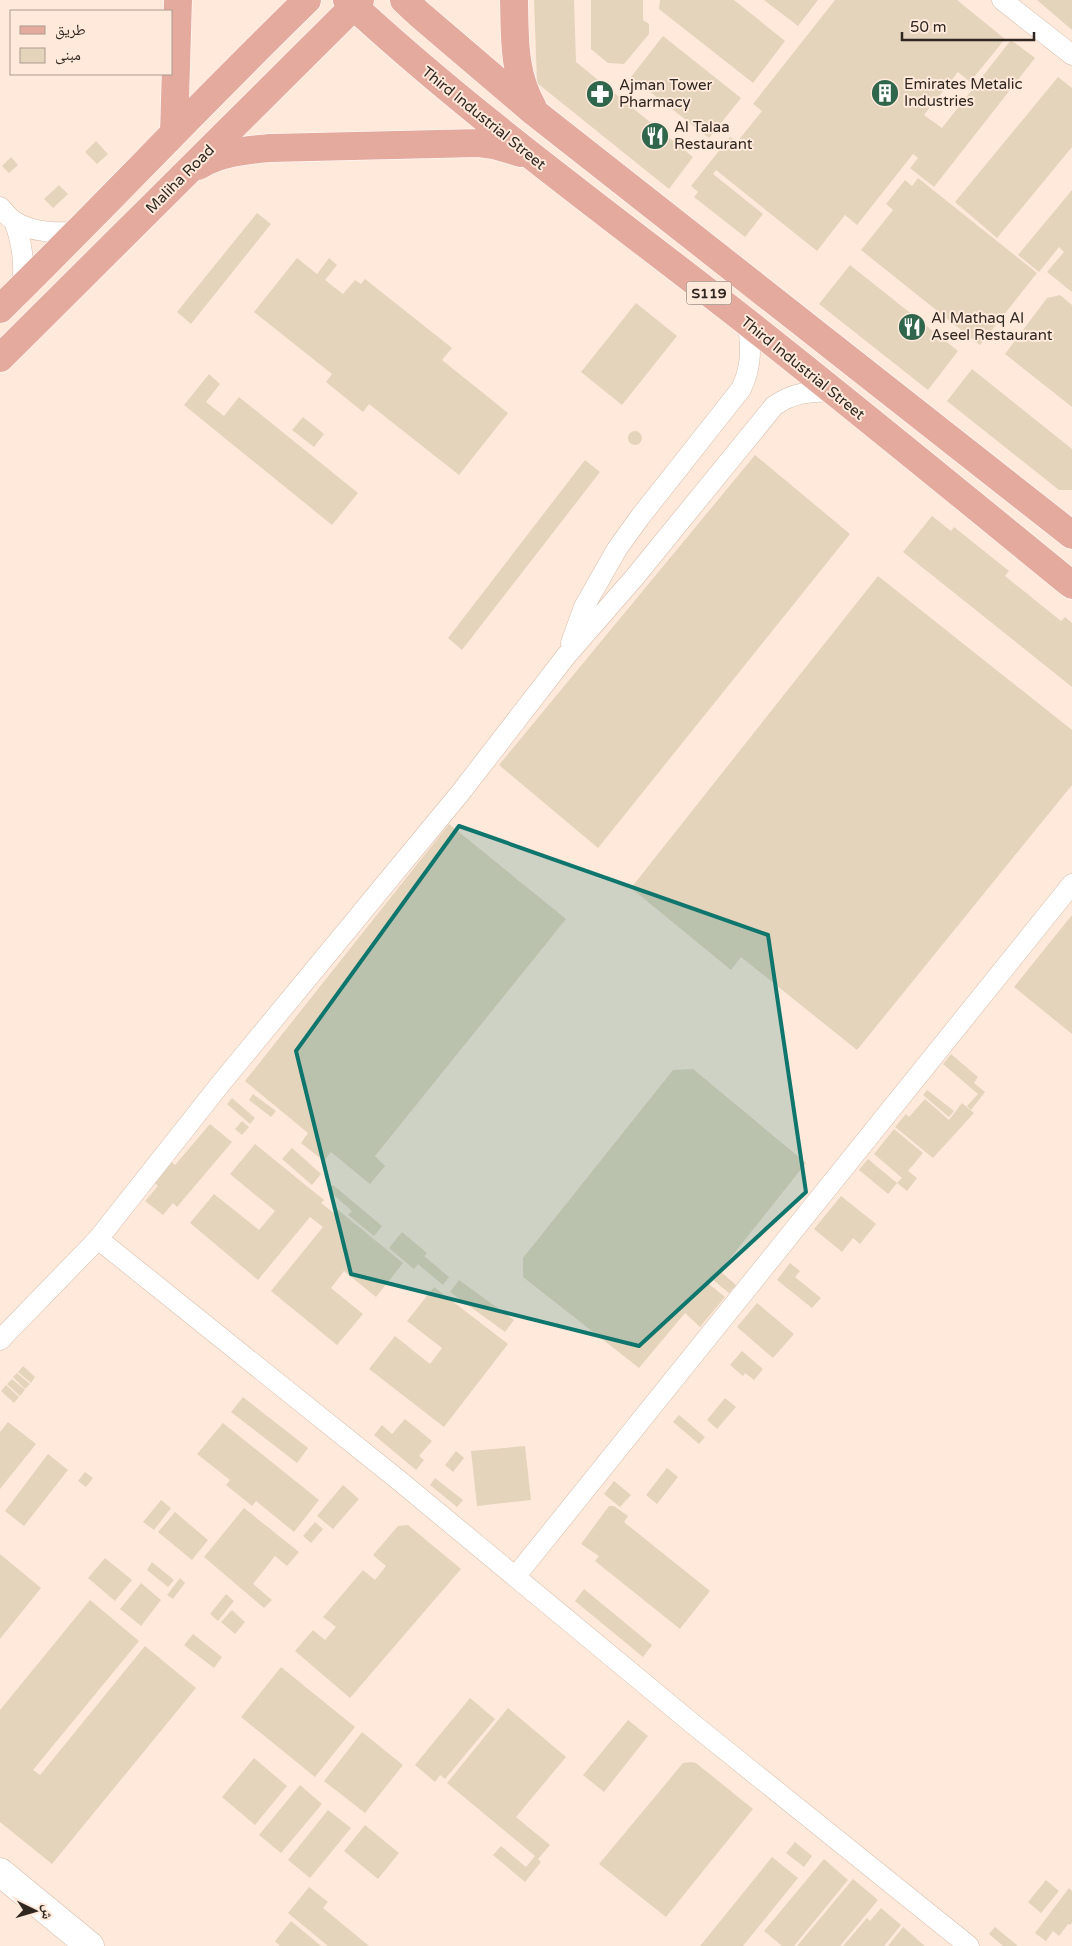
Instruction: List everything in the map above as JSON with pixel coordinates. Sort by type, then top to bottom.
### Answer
[{"type":"main road","points":[[174,133],[178,0]]},
{"type":"main road","points":[[0,309],[79,232],[174,133],[307,0]]},
{"type":"main road","name":"S119","points":[[404,0],[534,112],[1072,534]]},
{"type":"main road","points":[[514,0],[516,63],[525,95],[534,112]]},
{"type":"main road","name":"Third Industrial Street","points":[[354,2],[392,43],[532,158],[748,323],[1072,585]]},
{"type":"main road","name":"Maliha Road","points":[[0,358],[354,2]]},
{"type":"main road","points":[[184,174],[202,163],[224,156],[247,150],[270,148],[479,143],[510,149],[532,158]]},
{"type":"main road","points":[[854,408],[866,399],[876,399],[927,439],[935,439],[943,432]]},
{"type":"main road","points":[[0,1872],[90,1946]]},
{"type":"street","points":[[1002,0],[1072,55]]},
{"type":"street","points":[[0,207],[14,221],[45,231],[79,232]]},
{"type":"street","points":[[14,221],[24,260],[22,288]]},
{"type":"street","points":[[566,656],[584,607],[617,549],[640,517],[741,390],[751,362],[748,323]]},
{"type":"street","points":[[0,1340],[98,1239],[222,1082],[461,792],[566,656],[634,578],[774,406],[784,398],[796,394],[832,391]]},
{"type":"street","points":[[515,1577],[1072,884]]},
{"type":"street","points":[[98,1239],[401,1482],[701,1730],[969,1946]]},
{"type":"highlighted area","points":[[459,826],[768,935],[806,1192],[639,1346],[351,1274],[296,1051]]},
{"type":"building","points":[[534,0],[574,0],[576,62],[693,157],[669,189],[537,83]]},
{"type":"building","points":[[591,0],[643,0],[643,20],[649,24],[649,34],[624,64],[608,63],[591,49]]},
{"type":"building","points":[[660,0],[734,0],[785,41],[753,83],[659,9]]},
{"type":"building","points":[[764,0],[818,0],[798,26]]},
{"type":"building","points":[[835,0],[957,0],[1005,39],[970,82],[958,72],[924,115],[942,128],[1011,40],[1035,58],[934,187],[910,168],[918,158],[913,154],[857,225],[845,215],[817,251],[716,170],[713,174],[763,214],[745,237],[694,197],[698,192],[691,186],[730,137],[737,142],[762,111],[753,104]]},
{"type":"building","points":[[1037,0],[1072,0],[1072,30]]},
{"type":"building","points":[[663,36],[741,98],[709,138],[631,77]]},
{"type":"building","points":[[1058,77],[1072,88],[1072,147],[997,238],[955,202]]},
{"type":"building","points":[[96,141],[108,154],[97,164],[85,152]]},
{"type":"building","points":[[11,157],[18,165],[9,173],[2,166]]},
{"type":"building","points":[[918,178],[1037,273],[980,345],[861,250],[893,210],[886,204],[905,180],[912,186]]},
{"type":"building","points":[[59,185],[68,194],[53,208],[44,199]]},
{"type":"building","points":[[1072,190],[1072,292],[1047,272],[1064,252],[1059,247],[1039,272],[1018,255]]},
{"type":"building","points":[[257,213],[271,224],[191,324],[177,312]]},
{"type":"building","points":[[297,258],[317,274],[329,258],[337,265],[325,280],[343,294],[355,280],[361,284],[365,279],[452,348],[442,360],[508,413],[459,475],[369,404],[363,412],[326,382],[332,374],[254,312]]},
{"type":"building","points":[[850,265],[958,351],[928,390],[819,304]]},
{"type":"building","points":[[1060,295],[1072,305],[1072,407],[1005,354],[1047,298]]},
{"type":"building","points":[[636,303],[677,336],[622,405],[581,372]]},
{"type":"building","points":[[972,369],[1072,449],[1072,490],[1059,490],[947,401]]},
{"type":"building","points":[[209,374],[220,384],[206,402],[224,416],[239,397],[358,493],[332,525],[184,405]]},
{"type":"building","points":[[303,417],[324,434],[314,447],[292,430]]},
{"type":"building","points":[[632,431],[638,431],[642,438],[638,445],[632,445],[628,441],[628,435]]},
{"type":"building","points":[[755,455],[850,534],[598,848],[499,765]]},
{"type":"building","points":[[585,460],[600,472],[462,650],[448,638]]},
{"type":"building","points":[[932,516],[951,531],[954,527],[1009,571],[1005,576],[1061,621],[1065,617],[1072,623],[1072,687],[903,552]]},
{"type":"building","points":[[878,576],[1072,730],[1072,785],[857,1050],[741,957],[731,970],[631,888]]},
{"type":"building","points":[[449,824],[566,919],[375,1156],[385,1166],[370,1184],[331,1152],[324,1161],[301,1143],[308,1133],[245,1081]]},
{"type":"building","points":[[1072,915],[1072,1034],[1014,987]]},
{"type":"building","points":[[951,1054],[978,1077],[974,1083],[985,1092],[971,1110],[967,1106],[978,1094],[943,1064]]},
{"type":"building","points":[[693,1069],[806,1163],[720,1271],[736,1285],[729,1293],[712,1279],[709,1284],[725,1297],[700,1327],[685,1313],[639,1368],[523,1277],[523,1258],[673,1070]]},
{"type":"building","points":[[927,1090],[954,1111],[949,1117],[923,1095]]},
{"type":"building","points":[[253,1094],[276,1111],[271,1117],[249,1100]]},
{"type":"building","points":[[232,1098],[255,1118],[250,1124],[227,1104]]},
{"type":"building","points":[[925,1099],[949,1120],[962,1103],[974,1113],[933,1158],[895,1127],[906,1114],[909,1117]]},
{"type":"building","points":[[242,1121],[249,1127],[242,1135],[235,1129]]},
{"type":"building","points":[[210,1124],[232,1142],[177,1207],[173,1203],[163,1215],[145,1201],[158,1186],[151,1180],[168,1159],[175,1165]]},
{"type":"building","points":[[894,1129],[923,1153],[908,1171],[917,1178],[907,1191],[897,1183],[902,1178],[874,1154]]},
{"type":"building","points":[[255,1144],[324,1200],[321,1203],[334,1213],[337,1209],[403,1263],[376,1297],[344,1271],[331,1288],[363,1314],[337,1345],[271,1291],[323,1227],[310,1217],[258,1280],[190,1223],[214,1194],[259,1230],[275,1211],[230,1174]]},
{"type":"building","points":[[292,1148],[321,1174],[312,1185],[282,1159]]},
{"type":"building","points":[[868,1159],[897,1183],[888,1194],[859,1170]]},
{"type":"building","points":[[333,1185],[382,1226],[374,1236],[348,1215],[352,1211],[328,1190]]},
{"type":"building","points":[[841,1196],[876,1224],[860,1244],[853,1238],[842,1252],[814,1229]]},
{"type":"building","points":[[402,1232],[427,1253],[424,1256],[449,1277],[443,1285],[418,1264],[414,1269],[389,1248]]},
{"type":"building","points":[[790,1263],[800,1271],[795,1277],[821,1298],[812,1308],[777,1280]]},
{"type":"building","points":[[459,1280],[514,1320],[505,1332],[450,1292]]},
{"type":"building","points":[[434,1287],[508,1344],[444,1427],[369,1369],[395,1336],[430,1364],[442,1348],[407,1321]]},
{"type":"building","points":[[757,1303],[794,1334],[773,1358],[737,1327]]},
{"type":"building","points":[[742,1351],[763,1369],[754,1380],[745,1373],[743,1376],[730,1365]]},
{"type":"building","points":[[23,1366],[35,1377],[31,1383],[18,1372]]},
{"type":"building","points":[[17,1373],[30,1384],[25,1389],[13,1377]]},
{"type":"building","points":[[12,1379],[25,1390],[20,1396],[7,1384]]},
{"type":"building","points":[[6,1385],[19,1397],[14,1403],[1,1391]]},
{"type":"building","points":[[243,1397],[308,1448],[297,1463],[231,1412]]},
{"type":"building","points":[[725,1398],[736,1407],[717,1429],[707,1420]]},
{"type":"building","points":[[679,1415],[705,1437],[699,1444],[673,1422]]},
{"type":"building","points":[[405,1419],[432,1441],[419,1456],[424,1460],[416,1470],[374,1435],[382,1425],[392,1434]]},
{"type":"building","points":[[8,1422],[36,1444],[0,1489],[0,1432]]},
{"type":"building","points":[[223,1423],[319,1500],[294,1532],[256,1501],[252,1506],[226,1485],[230,1480],[197,1454]]},
{"type":"building","points":[[525,1446],[531,1500],[477,1506],[471,1451]]},
{"type":"building","points":[[456,1451],[464,1458],[453,1472],[445,1465]]},
{"type":"building","points":[[48,1454],[68,1470],[24,1526],[5,1511]]},
{"type":"building","points":[[667,1468],[678,1477],[657,1504],[646,1495]]},
{"type":"building","points":[[85,1472],[93,1478],[86,1487],[78,1481]]},
{"type":"building","points":[[435,1478],[463,1500],[457,1507],[430,1485]]},
{"type":"building","points":[[614,1481],[631,1495],[620,1507],[604,1494]]},
{"type":"building","points":[[343,1485],[359,1499],[333,1529],[317,1516]]},
{"type":"building","points":[[161,1500],[171,1508],[154,1530],[143,1522]]},
{"type":"building","points":[[609,1506],[614,1506],[628,1516],[624,1522],[710,1591],[680,1629],[595,1561],[599,1556],[581,1544]]},
{"type":"building","points":[[244,1508],[299,1552],[287,1566],[275,1556],[253,1584],[272,1600],[264,1608],[204,1557]]},
{"type":"building","points":[[175,1512],[208,1540],[192,1560],[158,1532]]},
{"type":"building","points":[[315,1522],[323,1529],[311,1543],[303,1536]]},
{"type":"building","points":[[408,1525],[461,1569],[350,1698],[295,1651],[313,1630],[325,1640],[336,1627],[323,1617],[363,1570],[375,1580],[386,1566],[373,1555],[398,1526]]},
{"type":"building","points":[[0,1554],[41,1588],[0,1639]]},
{"type":"building","points":[[105,1558],[132,1580],[115,1601],[88,1578]]},
{"type":"building","points":[[152,1562],[174,1580],[168,1587],[147,1570]]},
{"type":"building","points":[[180,1578],[185,1583],[173,1599],[167,1595]]},
{"type":"building","points":[[141,1583],[161,1600],[141,1626],[120,1609]]},
{"type":"building","points":[[584,1589],[652,1645],[643,1657],[575,1601]]},
{"type":"building","points":[[226,1594],[234,1601],[218,1621],[210,1614]]},
{"type":"building","points":[[90,1600],[139,1641],[33,1770],[40,1775],[145,1646],[196,1688],[52,1864],[0,1822],[0,1710]]},
{"type":"building","points":[[232,1610],[245,1622],[235,1634],[221,1622]]},
{"type":"building","points":[[193,1634],[222,1657],[214,1668],[184,1645]]},
{"type":"building","points":[[281,1667],[355,1727],[315,1777],[241,1717]]},
{"type":"building","points":[[470,1698],[495,1719],[445,1779],[440,1775],[435,1782],[415,1765]]},
{"type":"building","points":[[508,1708],[566,1757],[516,1817],[550,1845],[538,1859],[541,1862],[525,1882],[493,1855],[501,1846],[526,1867],[535,1856],[447,1783]]},
{"type":"building","points":[[628,1720],[648,1736],[604,1792],[583,1775]]},
{"type":"building","points":[[362,1732],[403,1765],[365,1813],[324,1781]]},
{"type":"building","points":[[254,1758],[287,1786],[255,1825],[222,1797]]},
{"type":"building","points":[[683,1763],[696,1763],[753,1809],[666,1917],[599,1864]]},
{"type":"building","points":[[300,1785],[322,1804],[281,1853],[259,1835]]},
{"type":"building","points":[[328,1810],[351,1828],[310,1878],[288,1860]]},
{"type":"building","points":[[365,1825],[399,1853],[378,1879],[344,1851]]},
{"type":"building","points":[[795,1842],[812,1856],[804,1867],[786,1853]]},
{"type":"building","points":[[772,1857],[798,1878],[743,1946],[700,1946]]},
{"type":"building","points":[[824,1859],[848,1880],[794,1946],[782,1946],[764,1931]]},
{"type":"building","points":[[853,1879],[878,1900],[840,1946],[797,1946]]},
{"type":"building","points":[[1046,1880],[1059,1891],[1041,1913],[1028,1902]]},
{"type":"building","points":[[309,1887],[328,1902],[323,1908],[369,1946],[328,1946],[288,1913]]},
{"type":"building","points":[[1069,1888],[1072,1891],[1072,1923],[1068,1924],[1059,1936],[1053,1931],[1046,1941],[1035,1933]]},
{"type":"building","points":[[881,1908],[901,1925],[884,1946],[843,1946],[867,1918],[870,1921]]},
{"type":"building","points":[[291,1921],[321,1946],[280,1946],[275,1941]]},
{"type":"building","points":[[903,1927],[925,1946],[888,1946]]},
{"type":"building","points":[[995,1927],[1018,1946],[1003,1946],[989,1934]]},
{"type":"place","name":"Emirates Metalic Industries","points":[[885,93]]},
{"type":"place","name":"Ajman Tower Pharmacy","points":[[600,94]]},
{"type":"place","name":"Al Talaa Restaurant","points":[[655,136]]},
{"type":"place","name":"Al Mathaq Al Aseel Restaurant","points":[[912,327]]}]
